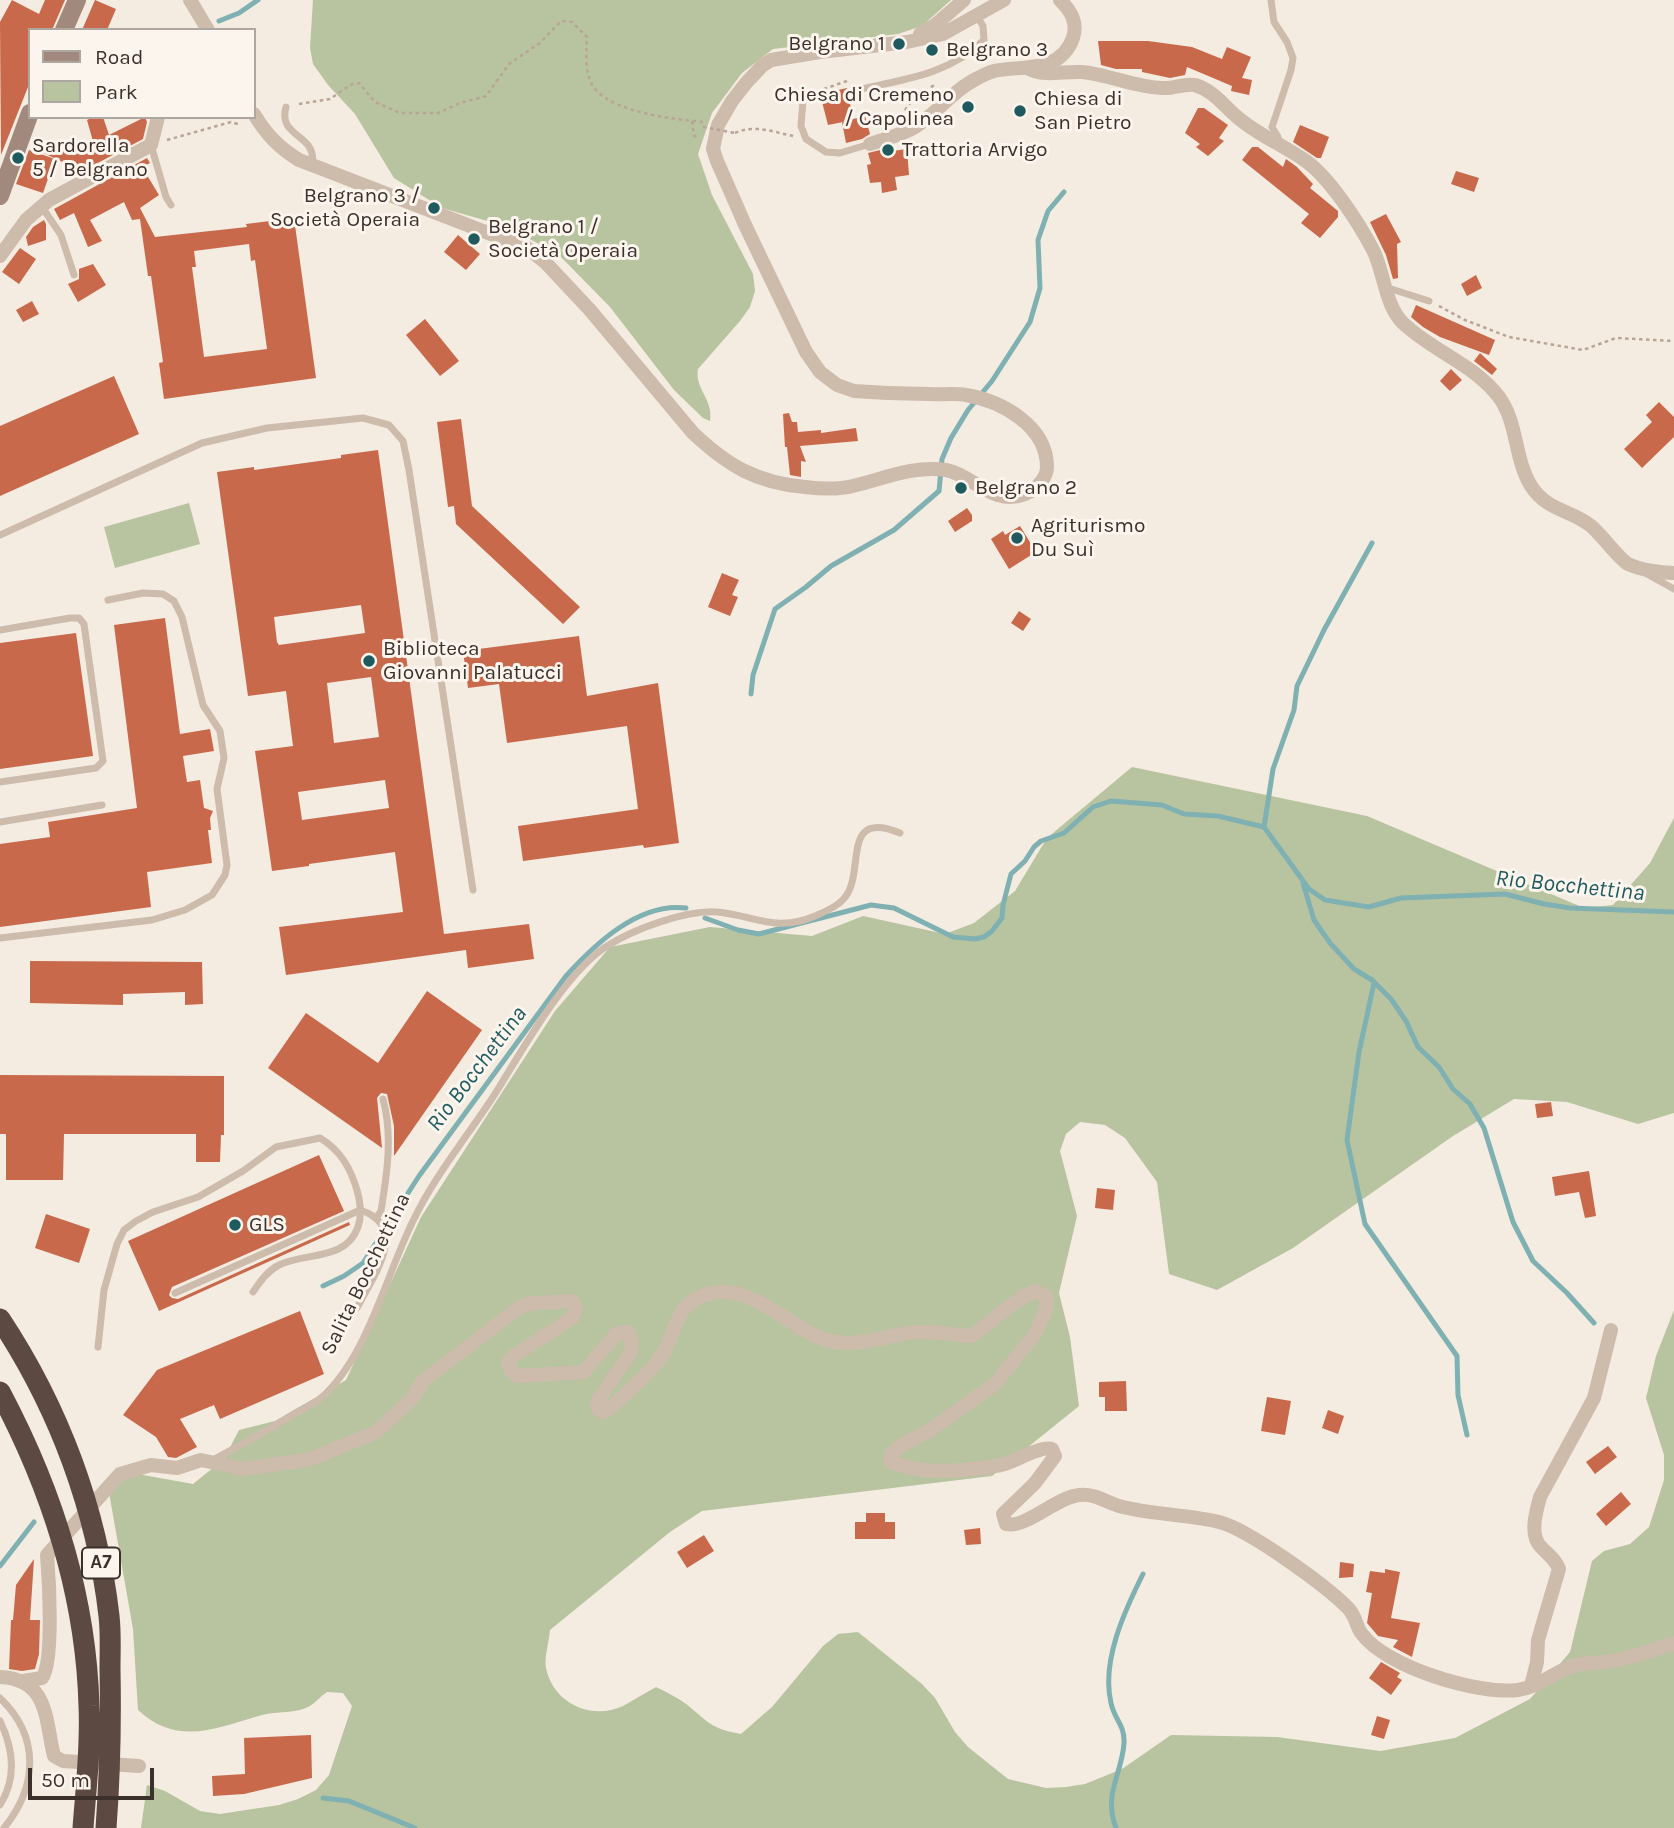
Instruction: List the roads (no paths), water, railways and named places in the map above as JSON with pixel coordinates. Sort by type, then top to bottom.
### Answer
[{"type":"highway","name":"A7","points":[[0,1319],[41,1388],[84,1491],[100,1561],[109,1618],[112,1741],[106,1828]]},
{"type":"highway","name":"A7","points":[[0,1392],[19,1427],[47,1491],[67,1558],[80,1618],[89,1707],[83,1828]]},
{"type":"main road","points":[[65,28],[77,0]]},
{"type":"main road","points":[[0,195],[28,118]]},
{"type":"street","points":[[190,0],[207,28]]},
{"type":"street","points":[[907,42],[935,25],[964,0]]},
{"type":"street","points":[[256,117],[280,149],[527,248],[545,262],[590,310],[693,433],[710,449],[746,474],[785,486],[829,489],[849,487],[915,469],[948,470],[995,494],[1011,497],[1026,494],[1040,484],[1047,472],[1047,459],[1042,442],[1030,426],[1006,409],[966,395],[854,391],[837,385],[820,372],[806,352],[746,227],[713,149],[718,125],[728,107],[754,74],[771,60],[907,42],[943,34],[1004,0]]},
{"type":"street","points":[[870,144],[914,128],[947,98],[993,71],[1029,69],[1047,64],[1059,56],[1071,42],[1075,30],[1074,18],[1060,0]]},
{"type":"street","points":[[1029,69],[1040,75],[1058,71],[1084,72],[1163,89],[1193,85],[1216,95],[1236,116],[1304,159],[1319,171],[1362,230],[1377,259],[1384,287],[1401,321],[1484,381],[1500,399],[1512,425],[1520,465],[1532,488],[1555,509],[1588,523],[1606,539],[1624,562],[1674,573]]},
{"type":"street","points":[[0,256],[26,220],[48,200],[151,145],[158,119]]},
{"type":"street","name":"Salita Bocchettina","points":[[23,1681],[42,1678],[49,1664],[50,1593],[47,1555],[120,1474],[151,1465],[177,1468],[201,1461],[244,1469],[311,1459],[376,1432],[412,1399],[423,1381],[520,1307],[533,1303],[572,1301],[576,1308],[572,1318],[508,1362],[511,1371],[518,1376],[584,1372],[616,1334],[628,1332],[632,1342],[631,1352],[597,1402],[598,1409],[603,1412],[644,1375],[666,1349],[683,1309],[697,1298],[730,1292],[756,1300],[819,1338],[840,1343],[918,1332],[971,1336],[1006,1307],[1035,1291],[1046,1296],[1046,1309],[1035,1334],[995,1384],[932,1429],[891,1454],[891,1462],[906,1469],[948,1470],[1001,1465],[1049,1447],[1055,1456],[1035,1483],[1003,1514],[1006,1524],[1015,1525],[1066,1498],[1088,1495],[1119,1506],[1221,1522],[1285,1558],[1348,1607],[1357,1619],[1360,1632],[1372,1644],[1417,1671],[1471,1687],[1518,1690],[1544,1683],[1574,1665],[1618,1660],[1674,1643]]},
{"type":"street","points":[[1531,1686],[1537,1662],[1538,1640],[1559,1569],[1553,1557],[1538,1545],[1535,1537],[1535,1515],[1540,1497],[1594,1398],[1611,1330]]},
{"type":"street","points":[[0,1677],[23,1681],[41,1701],[54,1756],[62,1761],[139,1766]]},
{"type":"lane","points":[[1271,0],[1274,22],[1287,42],[1293,58],[1272,127],[1278,137],[1275,143]]},
{"type":"lane","points":[[860,89],[926,76],[964,56],[984,40],[983,26],[977,15]]},
{"type":"lane","points":[[803,103],[801,126],[806,139],[826,152],[840,153],[870,144]]},
{"type":"lane","points":[[286,107],[285,122],[310,147],[313,152],[312,164]]},
{"type":"lane","points":[[151,145],[166,197],[171,205]]},
{"type":"lane","points":[[41,206],[61,235],[74,275]]},
{"type":"lane","points":[[1384,287],[1429,302]]},
{"type":"lane","points":[[0,535],[202,443],[267,428],[324,421],[363,418],[389,425],[402,441],[408,470],[473,890]]},
{"type":"lane","points":[[1638,567],[1674,589]]},
{"type":"lane","points":[[0,938],[152,920],[200,904],[212,895],[225,875],[227,865],[217,789],[224,758],[220,731],[203,705],[182,617],[174,601],[163,594],[143,593],[108,600]]},
{"type":"lane","points":[[0,630],[70,618],[79,618],[84,624],[103,761],[96,768],[0,782]]},
{"type":"lane","points":[[0,822],[102,805]]},
{"type":"lane","name":"Salita Bocchettina","points":[[208,1462],[321,1398],[353,1360],[413,1220],[427,1196],[536,1029],[561,993],[593,956],[630,934],[700,912],[718,912],[770,923],[792,923],[810,918],[830,908],[848,894],[856,853],[870,828],[887,827],[900,833]]},
{"type":"lane","points":[[376,1218],[381,1211],[388,1151],[389,1126],[383,1099]]},
{"type":"lane","points":[[98,1348],[104,1290],[117,1244],[124,1230],[136,1220],[153,1212],[198,1198],[276,1147],[320,1138],[332,1146],[344,1160],[353,1178],[359,1198],[360,1222],[355,1236],[337,1251],[279,1265],[264,1276],[253,1292]]},
{"type":"lane","points":[[175,1293],[360,1210],[376,1218],[387,1240],[386,1250],[357,1308]]},
{"type":"lane","points":[[0,1698],[20,1723],[30,1750],[27,1784],[22,1800],[4,1828]]},
{"type":"lane","points":[[0,1721],[11,1745],[12,1779],[0,1805]]},
{"type":"waterway","points":[[219,21],[239,13],[258,0]]},
{"type":"waterway","points":[[751,694],[753,675],[775,609],[831,566],[894,530],[939,491],[942,459],[951,438],[1030,322],[1040,288],[1038,240],[1048,211],[1064,192]]},
{"type":"waterway","points":[[1264,827],[1273,769],[1294,710],[1297,686],[1372,543]]},
{"type":"waterway","name":"Rio Bocchettina","points":[[705,918],[738,930],[759,934],[871,905],[894,908],[953,937],[984,937],[1002,918],[1011,874],[1025,861],[1034,847],[1041,841],[1064,833],[1093,807],[1111,801],[1162,805],[1184,814],[1218,816],[1264,827],[1309,889],[1325,900],[1369,907],[1401,898],[1505,894],[1570,908],[1674,912]]},
{"type":"waterway","points":[[1303,883],[1314,920],[1330,943],[1354,969],[1372,980],[1391,999],[1406,1021],[1418,1047],[1439,1067],[1453,1089],[1470,1104],[1484,1128],[1513,1222],[1533,1261],[1594,1323]]},
{"type":"waterway","name":"Rio Bocchettina","points":[[323,1286],[363,1263],[419,1176],[566,976],[590,951],[635,918],[669,908],[686,908]]},
{"type":"waterway","points":[[1374,983],[1359,1052],[1347,1140],[1365,1224],[1457,1356],[1458,1395],[1467,1435]]},
{"type":"waterway","name":"Rio Bocchettina","points":[[0,1566],[34,1522]]},
{"type":"waterway","points":[[1116,1828],[1111,1804],[1123,1754],[1124,1737],[1111,1703],[1109,1670],[1116,1636],[1143,1574]]},
{"type":"waterway","points":[[323,1798],[349,1801],[415,1828]]},
{"type":"place","name":"Belgrano 1","points":[[899,44]]},
{"type":"place","name":"Belgrano 3","points":[[932,50]]},
{"type":"place","name":"Chiesa di Cremeno / Capolinea","points":[[968,107]]},
{"type":"place","name":"Chiesa di San Pietro","points":[[1020,111]]},
{"type":"place","name":"Trattoria Arvigo","points":[[888,150]]},
{"type":"place","name":"Sardorella 5 / Belgrano","points":[[18,158]]},
{"type":"place","name":"Belgrano 3 / Società Operaia","points":[[434,208]]},
{"type":"place","name":"Belgrano 1 / Società Operaia","points":[[474,239]]},
{"type":"place","name":"Belgrano 2","points":[[961,488]]},
{"type":"place","name":"Agriturismo Du Suì","points":[[1017,538]]},
{"type":"place","name":"Biblioteca Giovanni Palatucci","points":[[369,661]]},
{"type":"place","name":"GLS","points":[[235,1225]]}]
